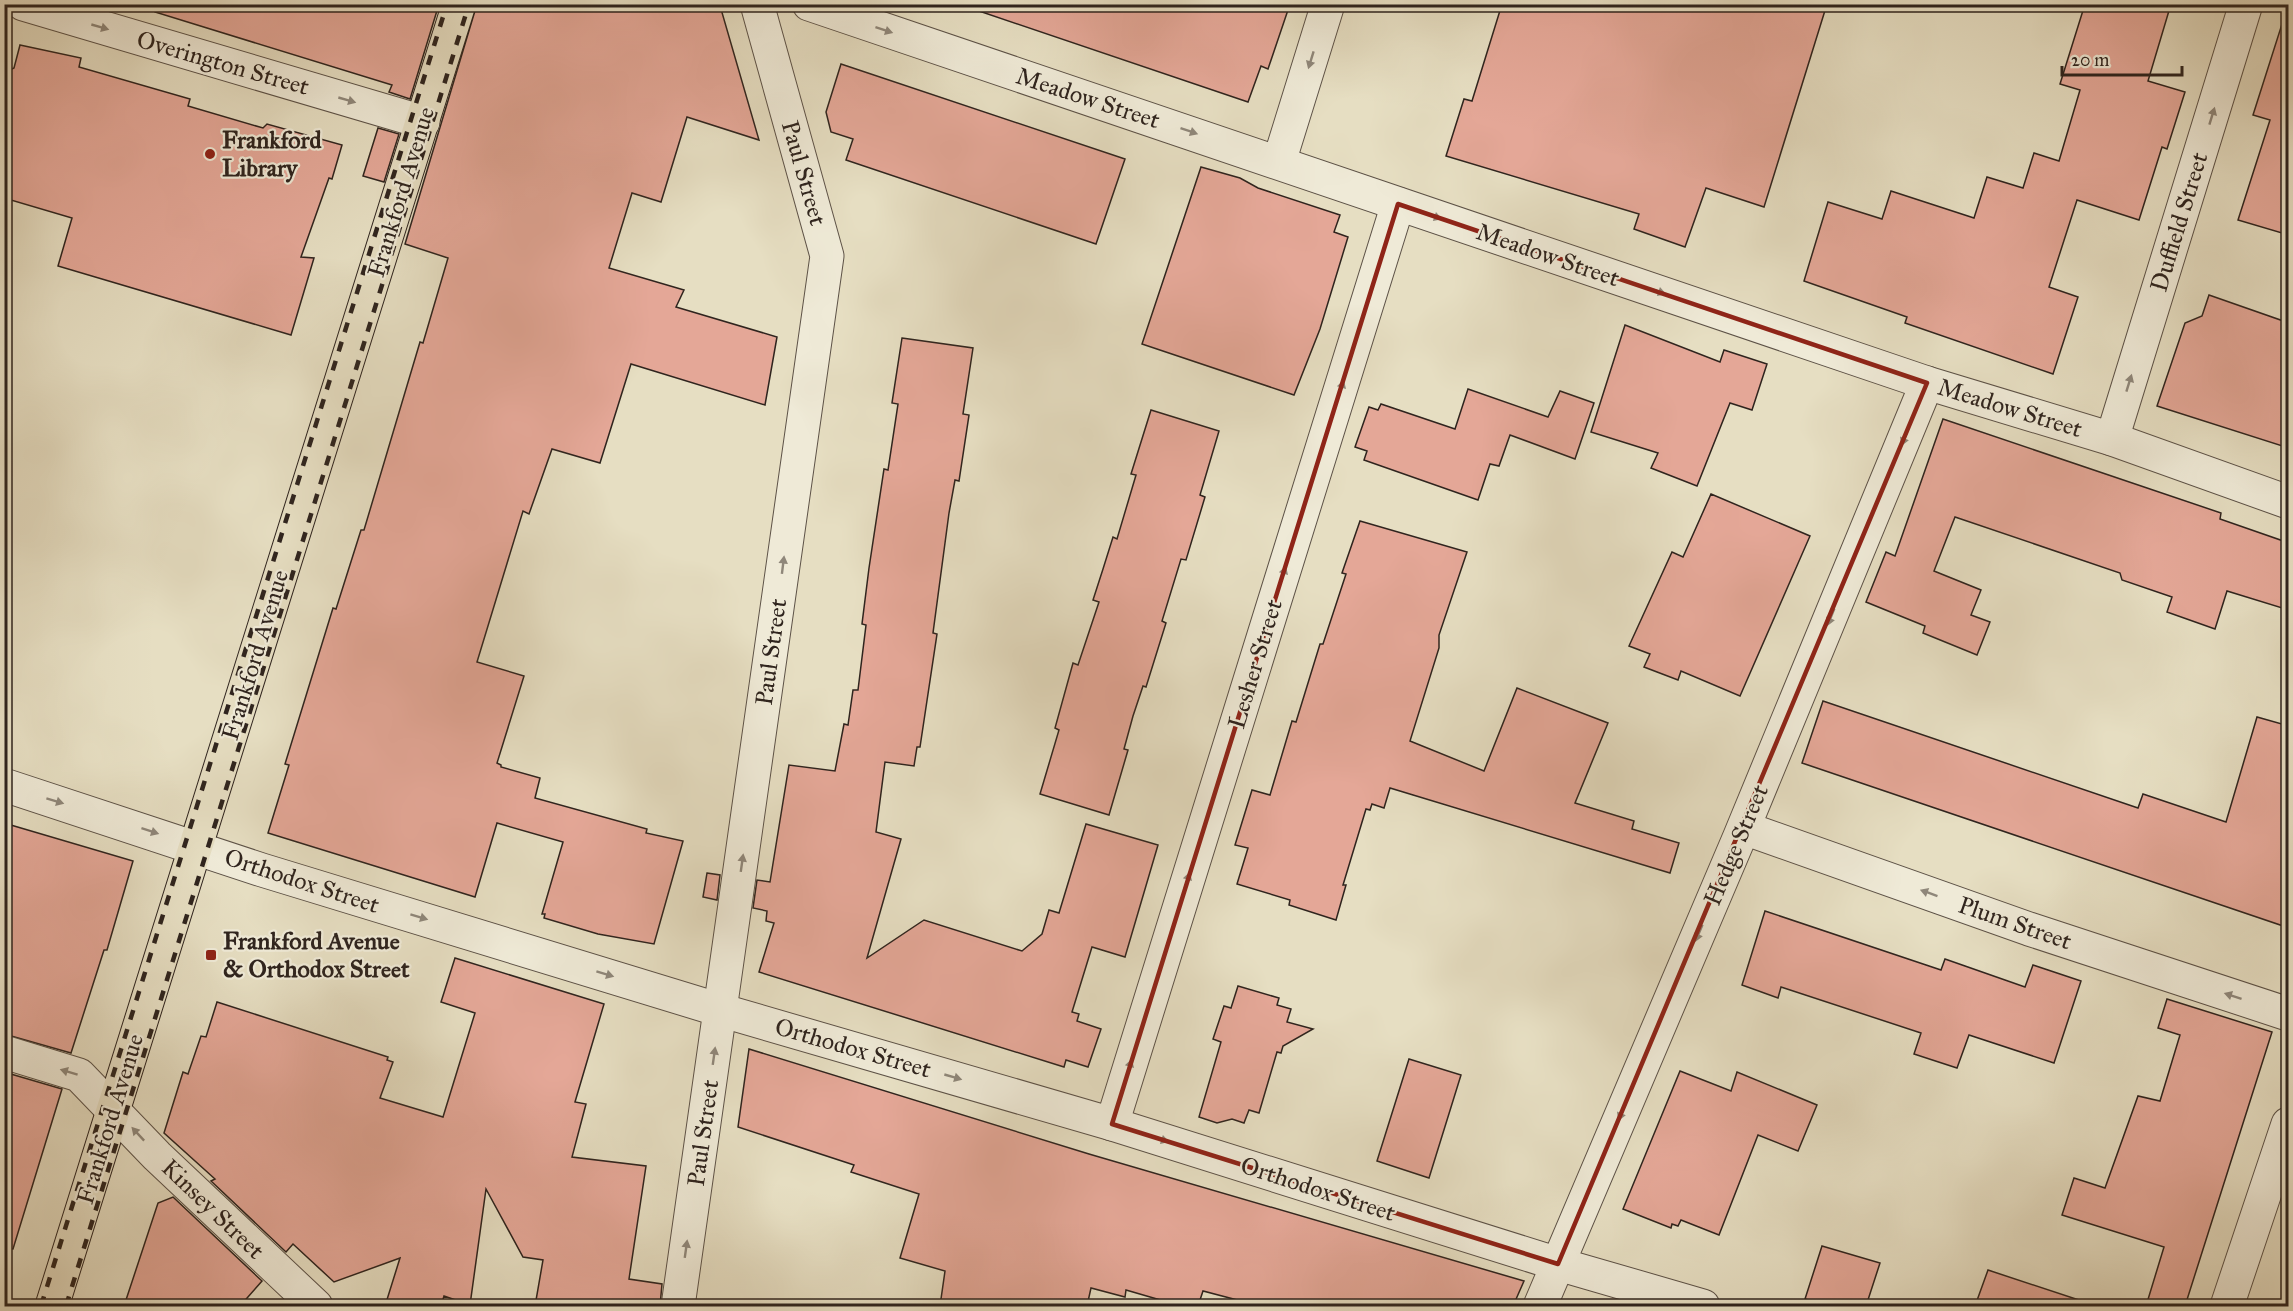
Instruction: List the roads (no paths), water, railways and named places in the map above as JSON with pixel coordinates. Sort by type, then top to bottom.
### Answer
[{"type":"main road","name":"Frankford Avenue","points":[[52,1306],[459,4]]},
{"type":"street","name":"Overington Street","points":[[23,4],[423,122]]},
{"type":"street","name":"Paul Street","points":[[678,1306],[827,256],[757,4]]},
{"type":"street","name":"Meadow Street","points":[[809,4],[1927,382],[2112,439],[2289,502]]},
{"type":"street","points":[[1279,162],[1328,4]]},
{"type":"street","name":"Duffield Street","points":[[2112,439],[2246,4]]},
{"type":"street","name":"Lesher Street","points":[[1112,1124],[1398,204]]},
{"type":"street","name":"Hedge Street","points":[[1540,1306],[1744,828],[1927,382]]},
{"type":"street","name":"Orthodox Street","points":[[4,785],[195,846],[262,870],[720,1010],[1112,1124],[1558,1264],[1703,1306]]},
{"type":"street","name":"Plum Street","points":[[1744,828],[2029,929],[2289,1014]]},
{"type":"street","name":"Kinsey Street","points":[[4,1052],[79,1075],[158,1156],[316,1306]]},
{"type":"street","points":[[2227,1306],[2289,1124]]},
{"type":"railway","points":[[41,1306],[447,4]]},
{"type":"railway","points":[[66,1306],[469,4]]},
{"type":"place","name":"Frankford Library","points":[[210,154]]},
{"type":"place","name":"Frankford Avenue & Orthodox Street","points":[[211,955]]}]
